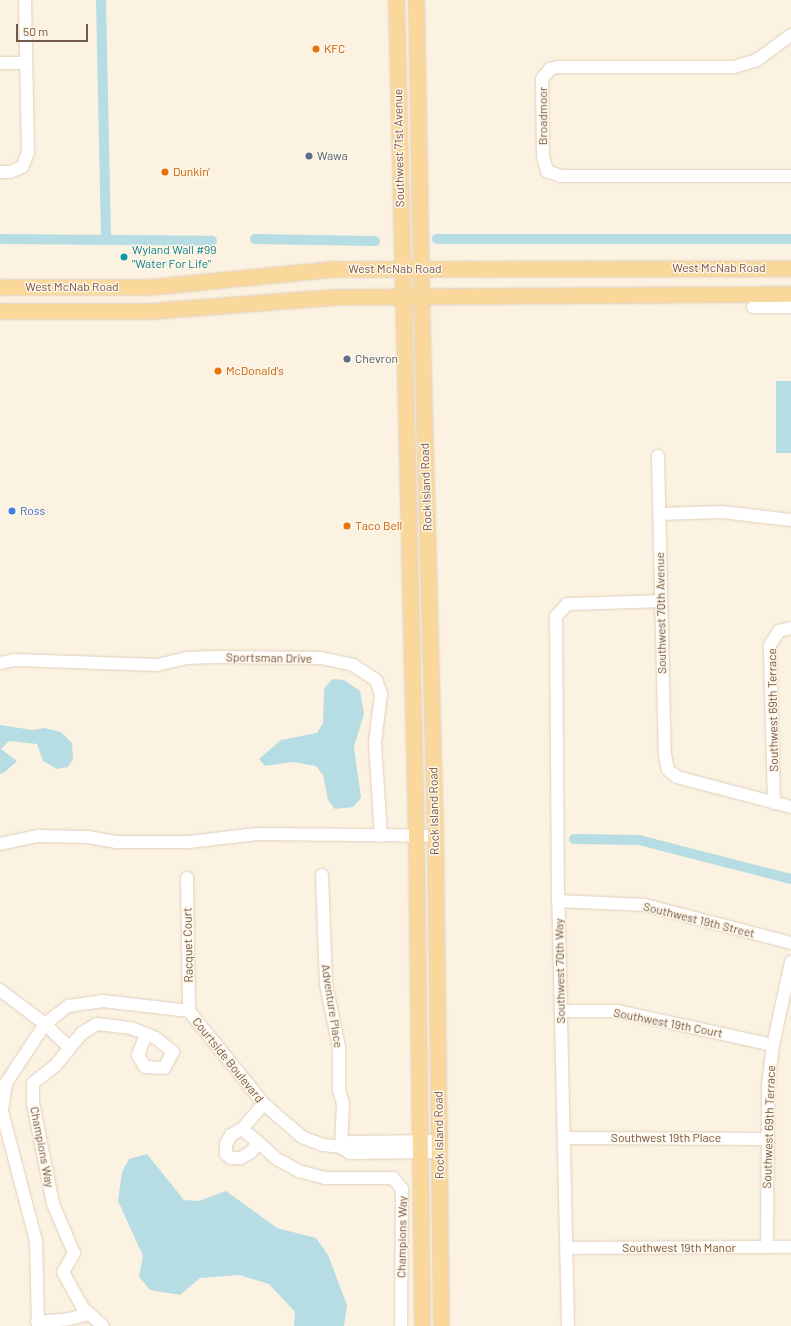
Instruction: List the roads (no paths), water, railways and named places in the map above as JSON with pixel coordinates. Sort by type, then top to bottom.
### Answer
[{"type":"main road","name":"Southwest 71st Avenue","points":[[396,0],[401,296]]},
{"type":"main road","points":[[407,0],[408,62],[417,85]]},
{"type":"main road","name":"Southwest 71st Avenue","points":[[416,0],[421,296]]},
{"type":"main road","name":"West McNab Road","points":[[0,287],[149,287],[331,269],[791,268]]},
{"type":"main road","name":"West McNab Road","points":[[0,311],[150,311],[332,297],[791,294]]},
{"type":"main road","name":"Rock Island Road","points":[[401,296],[416,836],[422,1326]]},
{"type":"main road","name":"Rock Island Road","points":[[421,296],[435,836],[440,1146],[441,1326]]},
{"type":"street","points":[[0,172],[10,172],[22,167],[28,153],[25,0]]},
{"type":"street","name":"Broadmoor","points":[[791,35],[757,60],[734,67],[558,67],[550,69],[542,79],[543,156],[547,171],[561,176],[791,176]]},
{"type":"street","points":[[0,63],[26,63]]},
{"type":"street","points":[[753,307],[791,307]]},
{"type":"street","name":"Southwest 70th Avenue","points":[[658,456],[660,602],[665,755],[668,770],[677,776],[774,803]]},
{"type":"street","points":[[659,514],[722,512],[791,520]]},
{"type":"street","name":"Southwest 70th Way","points":[[568,1326],[565,1138],[558,901],[556,616],[566,604],[660,602]]},
{"type":"street","name":"Southwest 69th Terrace","points":[[774,803],[770,645],[779,632],[791,628]]},
{"type":"street","name":"Sportsman Drive","points":[[0,663],[16,660],[157,665],[187,658],[215,657],[321,658],[353,665],[376,680],[381,694],[375,743],[381,836]]},
{"type":"street","points":[[774,803],[791,808]]},
{"type":"street","points":[[0,844],[39,836],[88,837],[116,842],[213,840],[257,834],[435,836]]},
{"type":"street","name":"Adventure Place","points":[[322,875],[326,984],[339,1046],[339,1090],[343,1104],[338,1147]]},
{"type":"street","name":"Racquet Court","points":[[187,878],[189,1011]]},
{"type":"street","name":"Southwest 19th Street","points":[[558,901],[645,905],[791,942]]},
{"type":"street","name":"Southwest 69th Terrace","points":[[768,1247],[768,1086],[774,1045],[791,962]]},
{"type":"street","points":[[0,990],[45,1024],[69,1047]]},
{"type":"street","name":"Courtside Boulevard","points":[[38,1324],[36,1241],[19,1169],[4,1144],[2,1111],[6,1083],[45,1024],[68,1006],[103,1001],[189,1011],[264,1104],[302,1137],[338,1147],[350,1153],[420,1146],[440,1146]]},
{"type":"street","name":"Southwest 19th Court","points":[[561,1011],[618,1011],[774,1045]]},
{"type":"street","name":"Champions Way","points":[[103,1326],[83,1308],[63,1272],[74,1253],[53,1204],[33,1104],[33,1084],[55,1066],[82,1033],[97,1024],[131,1028],[146,1034]]},
{"type":"street","points":[[258,1142],[251,1152],[241,1158],[231,1158],[226,1154],[226,1144],[231,1135],[242,1128],[264,1104]]},
{"type":"street","name":"Champions Way","points":[[242,1128],[277,1159],[299,1172],[325,1178],[393,1178],[402,1189],[401,1326]]},
{"type":"street","name":"Southwest 19th Place","points":[[565,1138],[767,1139]]},
{"type":"street","name":"Southwest 19th Manor","points":[[567,1248],[791,1247]]},
{"type":"street","points":[[38,1324],[89,1314]]},
{"type":"water","points":[[776,381],[791,381],[791,453],[776,453]]},
{"type":"water","points":[[332,679],[344,680],[360,691],[364,714],[354,747],[361,798],[353,807],[335,809],[328,800],[323,775],[316,766],[293,762],[265,766],[259,759],[281,740],[317,733],[323,723],[324,689]]},
{"type":"water","points":[[0,725],[33,730],[45,728],[61,732],[72,743],[73,759],[68,767],[57,769],[43,761],[37,744],[9,741],[1,749],[17,761],[5,772],[0,774]]},
{"type":"water","points":[[147,1154],[184,1200],[199,1201],[226,1191],[277,1228],[316,1238],[328,1255],[347,1305],[344,1326],[294,1326],[295,1312],[269,1284],[239,1275],[200,1278],[180,1295],[150,1290],[139,1277],[143,1256],[118,1201],[122,1172],[129,1159]]},
{"type":"waterway","points":[[101,0],[106,238]]},
{"type":"waterway","points":[[0,239],[212,241]]},
{"type":"waterway","points":[[255,239],[375,241]]},
{"type":"waterway","points":[[437,239],[791,239]]},
{"type":"waterway","points":[[574,839],[639,840],[791,879]]},
{"type":"place","name":"KFC","points":[[316,49]]},
{"type":"place","name":"Wawa","points":[[309,156]]},
{"type":"place","name":"Dunkin'","points":[[165,172]]},
{"type":"place","name":"Wyland Wall #99 \"Water For Life\"","points":[[124,257]]},
{"type":"place","name":"Chevron","points":[[347,359]]},
{"type":"place","name":"McDonald's","points":[[218,371]]},
{"type":"place","name":"Ross","points":[[12,511]]},
{"type":"place","name":"Taco Bell","points":[[347,526]]}]
